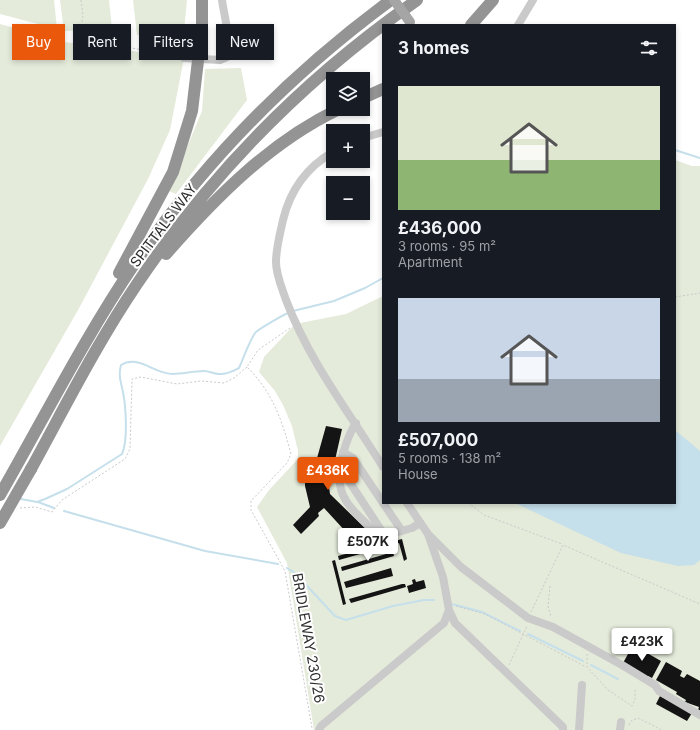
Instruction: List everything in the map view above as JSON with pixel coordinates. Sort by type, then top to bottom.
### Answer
[{"type":"highway","points":[[202,0],[202,24]]},
{"type":"highway","name":"SPITTALS WAY","points":[[0,495],[82,350],[139,257],[175,208],[219,155],[266,106],[306,68],[342,38],[393,0]]},
{"type":"highway","name":"SPITTALS WAY","points":[[383,24],[417,0]]},
{"type":"highway","points":[[472,24],[493,0]]},
{"type":"highway","name":"SPITTALS WAY","points":[[0,523],[110,327],[136,286],[177,228],[243,150],[281,111],[328,69],[382,25]]},
{"type":"highway","points":[[82,350],[99,308],[129,256],[173,172],[192,111],[198,60]]},
{"type":"highway","points":[[370,95],[382,89]]},
{"type":"highway","points":[[110,327],[164,257],[191,226],[237,179],[281,144],[327,116]]},
{"type":"main road","points":[[393,0],[410,22]]},
{"type":"lane","points":[[208,60],[220,60],[227,57],[228,53],[222,0]]},
{"type":"lane","points":[[519,24],[533,0]]},
{"type":"lane","points":[[370,136],[382,132]]},
{"type":"lane","points":[[326,156],[321,159],[298,182],[286,209],[278,242],[276,263],[279,282],[295,324],[342,405],[356,423],[382,465]]},
{"type":"lane","points":[[356,423],[349,433],[343,452],[338,483],[346,503],[380,537],[412,528],[420,523]]},
{"type":"lane","points":[[343,452],[353,458],[382,502]]},
{"type":"lane","points":[[340,472],[344,475],[385,536]]},
{"type":"lane","points":[[384,504],[402,531]]},
{"type":"lane","points":[[408,504],[428,534],[461,567],[528,618],[553,627],[649,681],[655,685],[659,691],[700,715]]},
{"type":"lane","points":[[428,534],[442,577],[449,608],[455,623],[563,727],[563,730]]},
{"type":"lane","points":[[319,730],[444,623],[449,608]]},
{"type":"lane","points":[[579,730],[582,685]]},
{"type":"path","points":[[81,0],[83,15],[82,23]]},
{"type":"path","points":[[676,297],[700,293]]},
{"type":"path","points":[[16,508],[35,507],[52,512],[62,500],[125,459],[130,449],[132,379],[141,376],[177,384],[201,382],[224,383],[234,378],[247,366],[258,350],[281,336],[295,324]]},
{"type":"path","name":"BRIDLEWAY 230/26","points":[[247,366],[260,380],[274,402],[292,454],[287,463],[251,502],[251,510],[285,571],[312,730]]},
{"type":"path","points":[[469,504],[484,515],[563,545],[700,604]]},
{"type":"path","points":[[506,671],[523,634],[528,618],[563,545]]},
{"type":"path","points":[[550,586],[548,606],[553,627]]},
{"type":"path","points":[[449,608],[461,606],[485,614],[587,667],[608,690],[632,706],[635,689]]},
{"type":"path","points":[[585,652],[587,667]]},
{"type":"path","points":[[628,730],[631,721],[638,718],[662,730]]},
{"type":"green space","points":[[0,0],[54,0],[56,24],[38,24],[0,14]]},
{"type":"green space","points":[[60,0],[109,0],[111,24],[73,24],[73,31],[65,31],[65,24],[63,24]]},
{"type":"green space","points":[[133,0],[187,0],[185,24],[139,24],[139,35],[137,35]]},
{"type":"green space","points":[[0,24],[12,27],[12,60],[65,60],[65,42],[73,43],[73,60],[131,60],[131,51],[139,52],[139,60],[184,60],[170,130],[148,179],[78,310],[0,446]]},
{"type":"green space","points":[[241,68],[247,100],[176,194],[169,191],[202,111],[205,69]]},
{"type":"green space","points":[[676,160],[692,166],[700,166],[700,730],[314,730],[287,563],[257,507],[269,490],[298,459],[298,451],[292,426],[283,405],[275,391],[259,372],[264,357],[295,324],[346,314],[382,296],[382,504],[676,504]]},
{"type":"water","points":[[676,431],[700,451],[700,560],[694,565],[678,566],[621,553],[517,504],[676,504]]},
{"type":"building","points":[[326,426],[342,429],[329,487],[330,494],[371,534],[358,545],[324,508],[318,513],[319,516],[301,534],[293,525],[310,507],[305,486],[305,475],[312,476]]},
{"type":"building","points":[[402,539],[407,559],[404,561],[399,543],[339,560],[338,556]]},
{"type":"building","points":[[393,552],[394,556],[342,571],[341,567]]},
{"type":"building","points":[[335,560],[346,604],[343,605],[332,561]]},
{"type":"building","points":[[391,568],[393,576],[346,588],[344,582]]},
{"type":"building","points":[[415,579],[416,582],[424,580],[426,588],[409,593],[407,586],[413,584],[412,580]]},
{"type":"building","points":[[405,584],[406,587],[351,603],[349,599]]},
{"type":"building","points":[[633,645],[661,661],[652,678],[648,676],[647,679],[623,663]]},
{"type":"building","points":[[666,662],[682,671],[680,676],[684,678],[687,674],[700,681],[700,711],[698,710],[699,707],[685,702],[686,700],[676,694],[677,692],[656,680]]},
{"type":"building","points":[[660,696],[692,713],[687,721],[656,704]]},
{"type":"waterway","points":[[676,150],[700,158]]},
{"type":"waterway","points":[[293,311],[334,301],[365,288],[382,279]]},
{"type":"waterway","points":[[21,499],[37,502],[45,499],[67,489],[122,454],[125,441],[126,415],[120,376],[121,365],[127,362],[140,363],[159,371],[173,374],[196,371],[208,371],[217,374],[227,373],[239,368],[255,333],[288,313]]},
{"type":"waterway","points":[[38,502],[54,508]]},
{"type":"waterway","points":[[64,511],[205,551],[278,564]]},
{"type":"waterway","points":[[287,568],[295,573],[335,616],[346,620],[393,606],[424,600],[434,600]]},
{"type":"waterway","points":[[452,604],[482,612],[520,631]]},
{"type":"waterway","points":[[528,634],[583,661]]},
{"type":"waterway","points":[[591,665],[618,679]]}]
